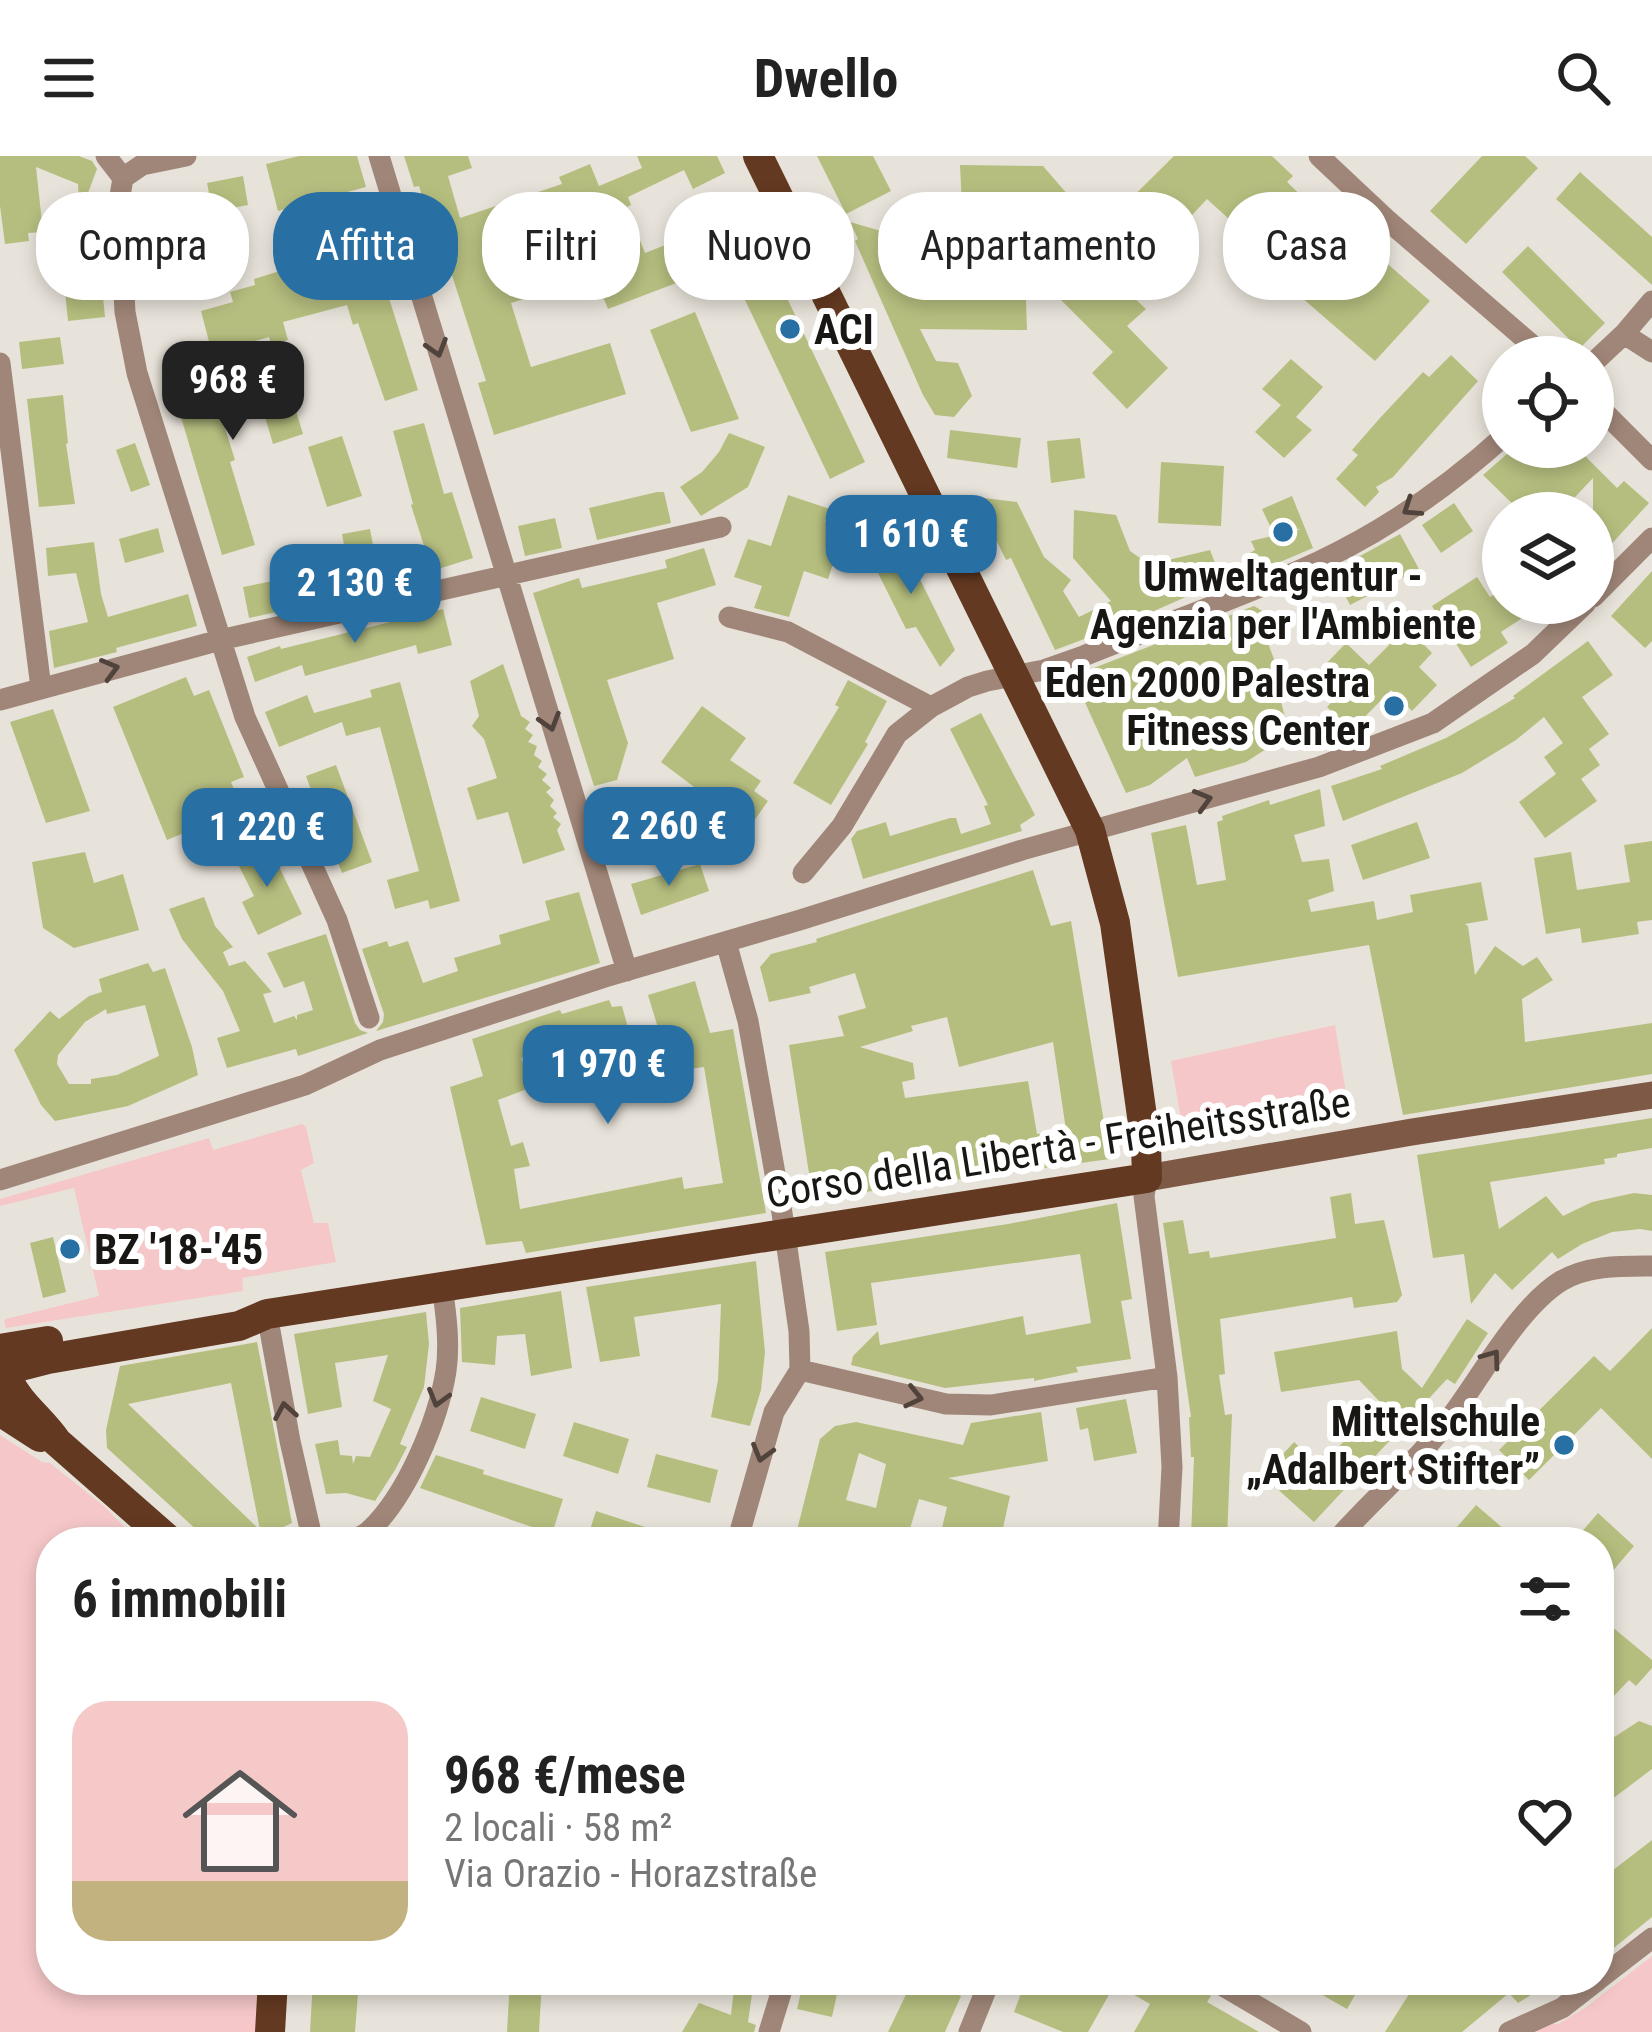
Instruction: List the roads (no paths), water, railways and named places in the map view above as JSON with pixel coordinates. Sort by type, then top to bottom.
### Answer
[{"type":"main road","points":[[758,156],[1090,830],[1115,923],[1147,1145],[1147,1178]]},
{"type":"main road","name":"Corso della Libertà - Freiheitsstraße","points":[[3,1367],[239,1326],[267,1314],[1652,1095]]},
{"type":"main road","points":[[3,1367],[13,1391],[57,1442],[153,1527]]},
{"type":"main road","points":[[0,1411],[37,1436],[57,1442]]},
{"type":"main road","points":[[270,2032],[272,1995]]},
{"type":"street","points":[[106,156],[123,178]]},
{"type":"street","points":[[186,156],[142,165],[123,178],[119,202],[125,312],[137,373],[245,717],[337,920],[374,1033]]},
{"type":"street","points":[[379,156],[627,970]]},
{"type":"street","points":[[1319,156],[1522,336]]},
{"type":"street","points":[[1614,343],[1652,301]]},
{"type":"street","points":[[1624,334],[1652,352]]},
{"type":"street","points":[[0,363],[11,547],[41,688]]},
{"type":"street","points":[[1614,422],[1652,460]]},
{"type":"street","points":[[803,873],[842,826],[897,734],[931,706],[968,687],[1081,657],[1324,559],[1400,516],[1482,456]]},
{"type":"street","points":[[0,700],[220,640],[721,527]]},
{"type":"street","points":[[1614,576],[1652,538]]},
{"type":"street","points":[[729,617],[788,632],[931,706]]},
{"type":"street","points":[[2,1180],[305,1085],[374,1033],[627,970],[1090,830],[1319,767],[1432,723],[1533,654],[1564,624]]},
{"type":"street","points":[[726,942],[748,1022],[785,1234],[800,1370],[774,1412],[740,1527]]},
{"type":"street","points":[[1147,1178],[1144,1196],[1167,1377],[1172,1466],[1169,1527]]},
{"type":"street","points":[[1347,1527],[1442,1429],[1535,1304],[1562,1280],[1609,1265],[1652,1266]]},
{"type":"street","points":[[373,1527],[394,1501],[426,1442],[446,1370],[442,1286]]},
{"type":"street","points":[[267,1314],[309,1527]]},
{"type":"street","points":[[800,1370],[946,1404],[991,1405],[1167,1377]]},
{"type":"street","points":[[1614,1968],[1652,1938]]},
{"type":"street","points":[[769,2032],[780,1995]]},
{"type":"street","points":[[969,2032],[984,1995]]},
{"type":"street","points":[[1238,1995],[1301,2032]]},
{"type":"street","points":[[1509,2032],[1579,1995]]},
{"type":"place","name":"ACI","points":[[790,329]]},
{"type":"place","name":"Umweltagentur - Agenzia per l'Ambiente","points":[[1283,532]]},
{"type":"place","name":"Eden 2000 Palestra Fitness Center","points":[[1394,706]]},
{"type":"place","name":"BZ '18-'45","points":[[70,1249]]},
{"type":"place","name":"Mittelschule „Adalbert Stifter”","points":[[1564,1445]]}]
